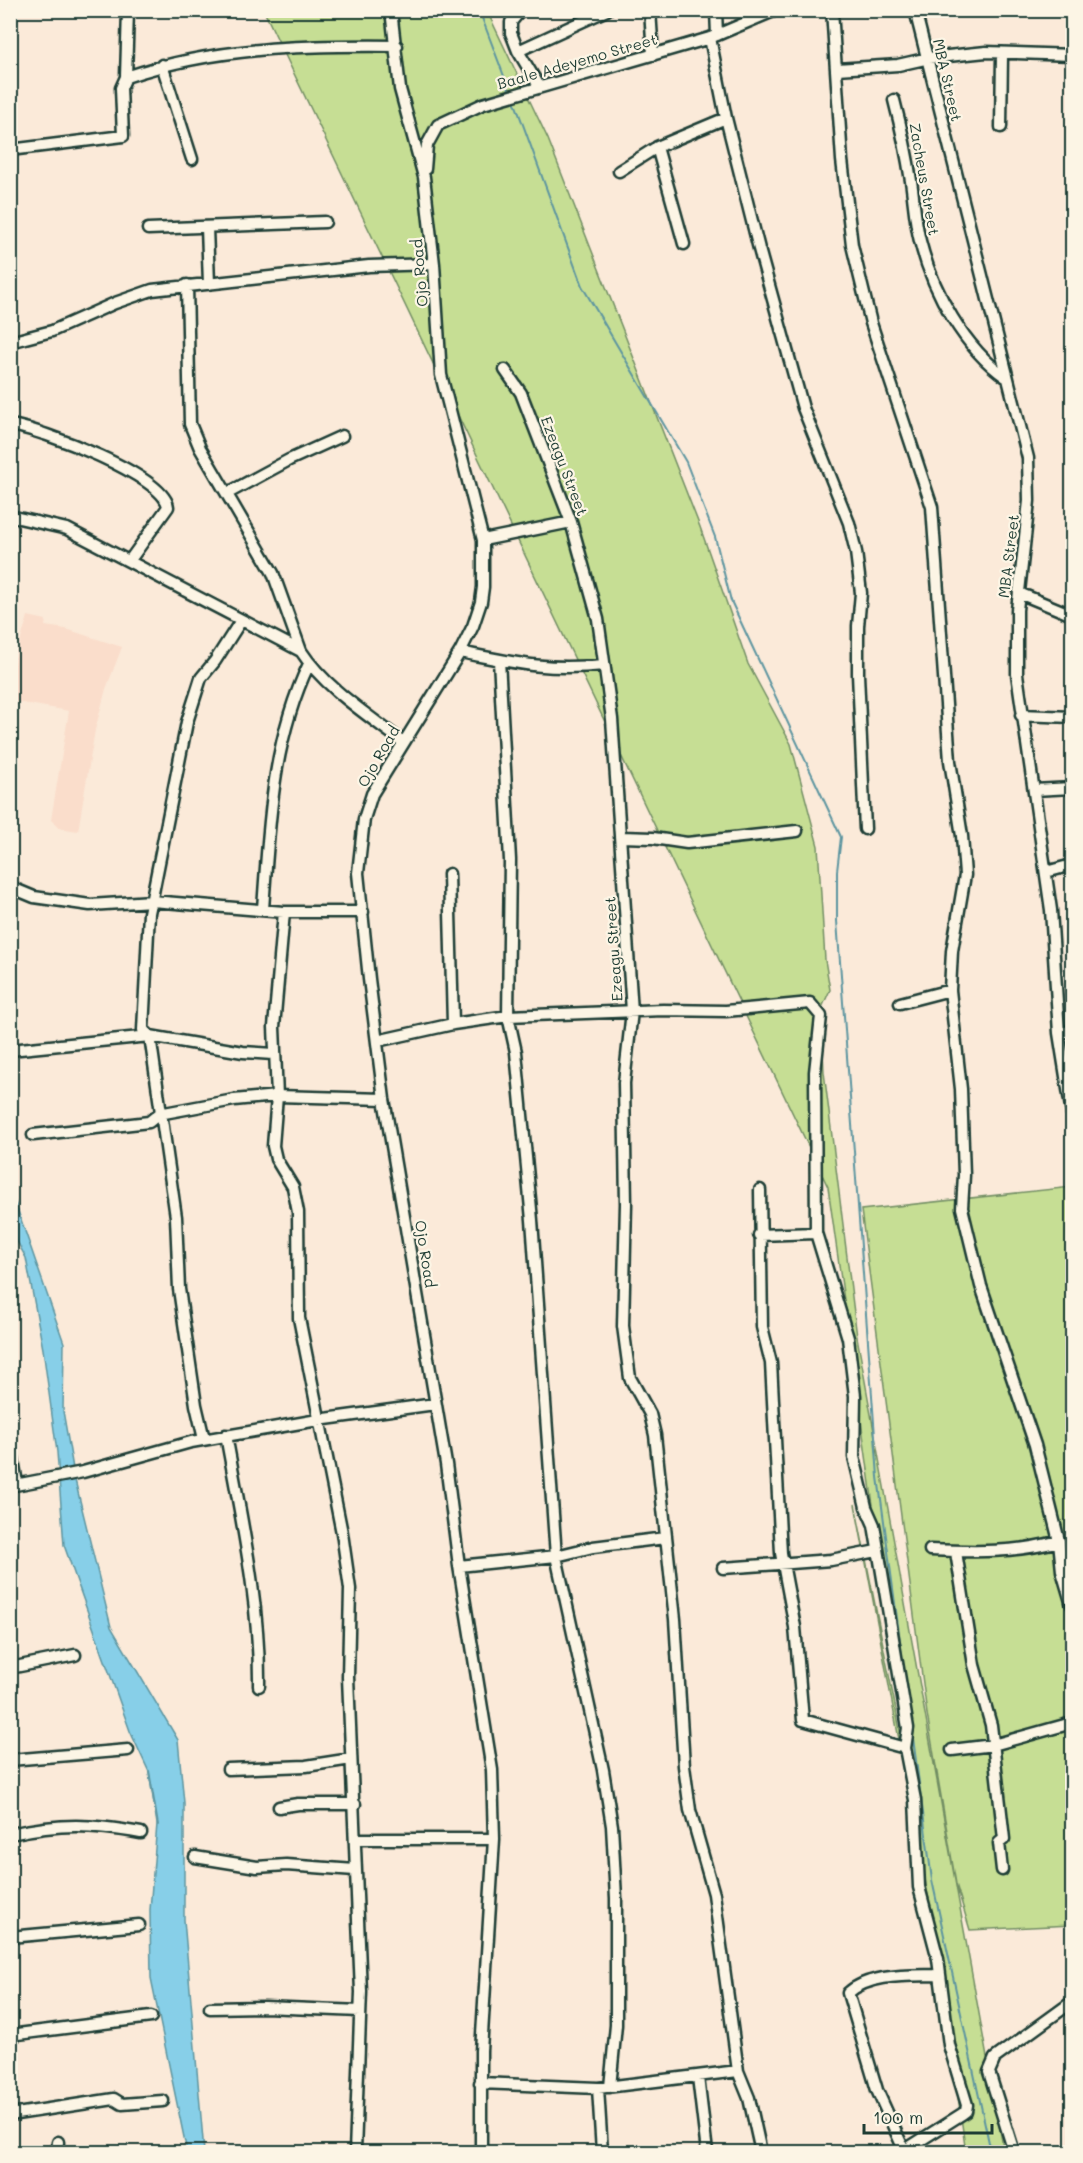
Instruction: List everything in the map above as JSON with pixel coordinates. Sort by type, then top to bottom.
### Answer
[{"type":"street","points":[[10,150],[79,144],[123,136],[121,88],[126,77],[128,10]]},
{"type":"street","points":[[391,10],[397,46],[400,89],[424,177]]},
{"type":"street","points":[[521,10],[511,22],[511,33],[536,86]]},
{"type":"street","points":[[518,51],[607,10]]},
{"type":"street","points":[[650,10],[653,55]]},
{"type":"street","points":[[716,10],[713,36],[726,118],[803,408],[849,523],[856,552],[861,593],[858,674],[865,829]]},
{"type":"street","name":"Baale Adeyemo Street","points":[[424,177],[427,145],[438,125],[483,104],[536,86],[653,55],[713,36],[776,10]]},
{"type":"street","points":[[832,10],[842,160],[852,244],[871,322],[932,507],[950,761],[962,836],[965,875],[952,951],[950,990],[961,1089],[964,1176],[962,1208],[981,1286],[1035,1445],[1059,1541],[1062,1571],[1072,1605]]},
{"type":"street","name":"MBA Street","points":[[915,10],[929,58],[943,127],[1028,458],[1029,501],[1015,640],[1021,715],[1046,872],[1059,1033],[1072,1110]]},
{"type":"street","points":[[126,77],[162,65],[267,47],[397,46]]},
{"type":"street","points":[[837,69],[898,65],[929,58],[987,52],[1002,55],[1072,55]]},
{"type":"street","points":[[1001,127],[1002,55]]},
{"type":"street","points":[[162,65],[192,159]]},
{"type":"street","name":"Zacheus Street","points":[[894,100],[909,162],[920,241],[940,291],[958,328],[972,349],[1007,378]]},
{"type":"street","points":[[619,171],[657,147],[726,118]]},
{"type":"street","points":[[657,147],[684,244]]},
{"type":"street","name":"Ojo Road","points":[[424,177],[434,264],[441,375],[483,540],[481,602],[460,652],[372,794],[364,819],[358,873],[384,1099],[446,1464],[459,1566],[492,1770],[494,1839],[480,2083],[481,2152]]},
{"type":"street","points":[[148,229],[325,222]]},
{"type":"street","points":[[207,227],[209,284]]},
{"type":"street","points":[[10,342],[52,331],[115,303],[152,290],[369,266],[434,264]]},
{"type":"street","points":[[187,285],[190,424],[200,448],[273,573],[301,651],[309,664],[358,707],[403,742]]},
{"type":"street","name":"Ezeagu Street","points":[[505,370],[521,393],[571,522],[598,618],[612,719],[632,1011],[624,1083],[626,1203],[623,1326],[630,1378],[650,1414],[655,1435],[675,1619],[684,1766],[690,1810],[714,1894],[738,2071],[749,2098],[762,2152]]},
{"type":"street","points":[[10,425],[26,427],[84,450],[141,477],[161,491],[168,499],[168,507],[130,561]]},
{"type":"street","points":[[228,493],[289,460],[342,436]]},
{"type":"street","points":[[10,516],[67,529],[240,622],[301,651]]},
{"type":"street","points":[[483,540],[571,522]]},
{"type":"street","points":[[1019,593],[1072,615]]},
{"type":"street","points":[[204,1439],[196,1405],[179,1289],[176,1217],[159,1114],[150,1036],[143,1030],[142,1019],[148,913],[153,901],[193,699],[201,678],[216,662],[240,622]]},
{"type":"street","points":[[460,652],[523,666],[565,669],[604,665]]},
{"type":"street","points":[[499,660],[510,871],[508,1016],[516,1052],[532,1220],[556,1556],[603,1770],[612,1826],[616,1898],[616,2025],[610,2087]]},
{"type":"street","points":[[263,909],[270,807],[278,759],[287,717],[309,664]]},
{"type":"street","points":[[1021,715],[1072,717]]},
{"type":"street","points":[[1034,790],[1072,788]]},
{"type":"street","points":[[621,837],[653,838],[687,843],[797,831]]},
{"type":"street","points":[[1046,872],[1072,865]]},
{"type":"street","points":[[449,874],[453,1024]]},
{"type":"street","points":[[10,887],[34,897],[90,905],[153,901],[284,912],[363,912]]},
{"type":"street","points":[[284,912],[273,1054],[277,1096],[273,1146],[276,1159],[293,1187],[298,1212],[299,1318],[345,1550],[350,1589],[348,1677],[356,1839],[360,2011],[355,2152]]},
{"type":"street","points":[[900,1003],[950,990]]},
{"type":"street","points":[[377,1041],[453,1024],[508,1016],[632,1011],[726,1011],[810,1003],[821,1016],[815,1072],[816,1233],[848,1338],[855,1396],[854,1457],[866,1507],[874,1525],[908,1728],[905,1748],[915,1800],[919,1887],[931,1928],[939,1975],[949,2045],[966,2111],[905,2151],[877,2090],[848,1993],[854,1988],[891,1977],[939,1975]]},
{"type":"street","points":[[1059,1033],[1072,1031]]},
{"type":"street","points":[[10,1050],[150,1036],[243,1052],[273,1054]]},
{"type":"street","points":[[33,1135],[149,1122],[159,1114],[234,1100],[277,1096],[384,1099]]},
{"type":"street","points":[[760,1190],[762,1327],[771,1363],[783,1564],[795,1627],[803,1720],[905,1748]]},
{"type":"street","points":[[759,1235],[816,1233]]},
{"type":"street","points":[[10,1440],[14,1485],[83,1472],[204,1439],[435,1404]]},
{"type":"street","points":[[226,1435],[249,1564],[259,1646],[259,1686]]},
{"type":"street","points":[[459,1566],[556,1556],[593,1547],[665,1538]]},
{"type":"street","points":[[930,1551],[1009,1551],[1059,1541]]},
{"type":"street","points":[[723,1568],[831,1560],[877,1551]]},
{"type":"street","points":[[956,1552],[967,1632],[993,1745],[1004,1839],[999,1843],[1002,1870]]},
{"type":"street","points":[[10,1668],[75,1654]]},
{"type":"street","points":[[952,1750],[993,1745],[1072,1723]]},
{"type":"street","points":[[10,1760],[128,1750]]},
{"type":"street","points":[[228,1769],[306,1766],[351,1759]]},
{"type":"street","points":[[279,1807],[298,1804],[354,1803]]},
{"type":"street","points":[[10,1834],[38,1827],[84,1825],[141,1833]]},
{"type":"street","points":[[356,1839],[494,1839]]},
{"type":"street","points":[[195,1857],[257,1867],[286,1864],[356,1870]]},
{"type":"street","points":[[10,1937],[139,1925]]},
{"type":"street","points":[[1014,2152],[989,2072],[995,2058],[1072,2002]]},
{"type":"street","points":[[210,2008],[266,2007],[360,2011]]},
{"type":"street","points":[[10,2035],[151,2017]]},
{"type":"street","points":[[480,2083],[598,2088],[738,2071]]},
{"type":"street","points":[[698,2077],[707,2152]]},
{"type":"street","points":[[598,2088],[602,2152]]},
{"type":"street","points":[[10,2115],[114,2099],[122,2104],[163,2101]]},
{"type":"shaded area","points":[[28,616],[46,620],[45,626],[66,629],[122,647],[106,689],[95,730],[78,831],[59,828],[51,820],[69,711],[11,701],[11,672]]},
{"type":"green space","points":[[264,11],[487,11],[548,139],[700,527],[748,664],[791,744],[818,846],[825,960],[830,990],[821,1010],[824,1072],[857,1337],[1004,2152],[966,2152],[931,1911],[855,1504],[917,1816],[828,1187]]},
{"type":"green space","points":[[1072,1187],[1072,1925],[970,1930],[956,1884],[927,1714],[861,1210]]},
{"type":"water","points":[[10,1188],[64,1343],[63,1411],[75,1480],[111,1627],[178,1740],[184,1803],[184,1920],[204,2152],[187,2152],[151,1978],[150,1910],[157,1824],[149,1772],[130,1731],[64,1545],[57,1452],[43,1349],[26,1258],[11,1230]]},
{"type":"waterway","points":[[479,10],[510,92]]},
{"type":"waterway","points":[[514,100],[582,286],[686,462],[715,537],[731,601],[841,837],[837,871],[837,921],[878,1477],[905,1678]]},
{"type":"waterway","points":[[912,1731],[932,1880],[991,2152]]},
{"type":"waterway","points":[[149,1771],[158,1825]]}]
